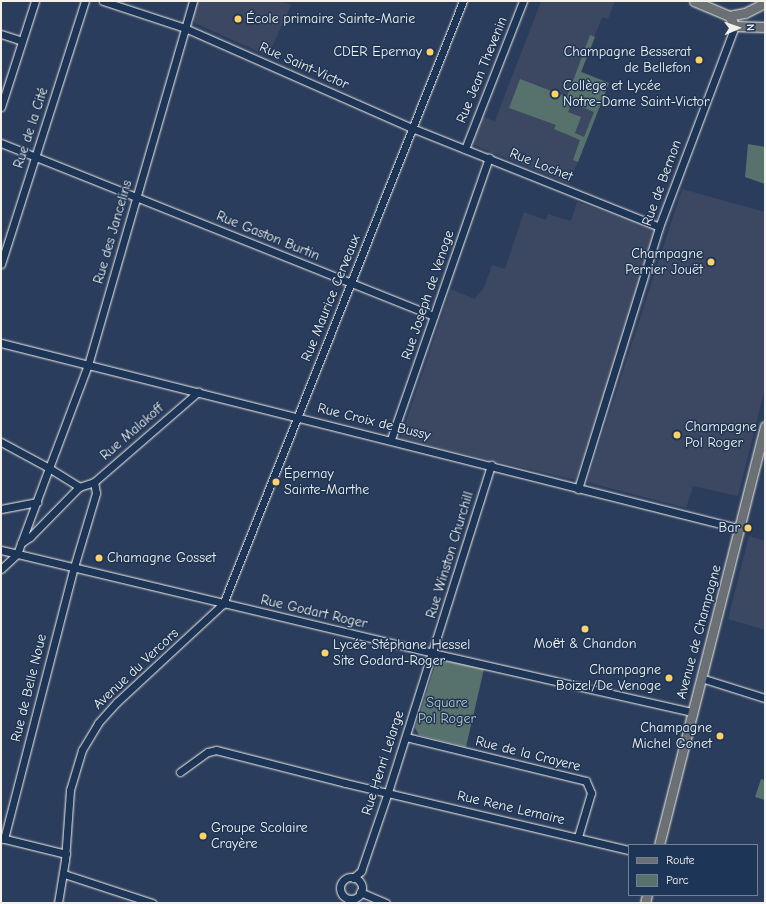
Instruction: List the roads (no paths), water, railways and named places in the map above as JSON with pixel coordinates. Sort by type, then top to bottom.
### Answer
[{"type":"main road","points":[[694,1],[729,16],[735,26],[762,26],[754,10]]},
{"type":"main road","points":[[729,16],[754,10],[765,4]]},
{"type":"main road","name":"Avenue de Champagne","points":[[659,844],[765,426]]},
{"type":"street","points":[[1,107],[35,1]]},
{"type":"street","name":"Rue de la Cité","points":[[1,264],[85,1]]},
{"type":"street","name":"Rue Saint-Victor","points":[[103,1],[185,28],[412,128]]},
{"type":"street","name":"Rue des Jancelins","points":[[17,554],[88,365],[193,1]]},
{"type":"street","name":"Rue Maurice Cerveaux","points":[[223,604],[297,417],[352,284],[463,1]]},
{"type":"street","name":"Rue Jean Thevenin","points":[[465,148],[523,1]]},
{"type":"street","name":"Rue de Bernon","points":[[578,489],[659,227],[735,26]]},
{"type":"street","points":[[1,34],[22,41]]},
{"type":"street","name":"Rue Lochet","points":[[412,128],[659,227]]},
{"type":"street","name":"Rue Gaston Burtin","points":[[1,143],[434,316]]},
{"type":"street","name":"Rue Joseph de Venoge","points":[[391,439],[489,158]]},
{"type":"street","name":"Rue Croix de Bussy","points":[[1,343],[391,439],[578,489],[740,529]]},
{"type":"street","name":"Rue Malakoff","points":[[80,486],[94,482],[198,392]]},
{"type":"street","points":[[1,442],[80,486],[30,537],[21,543]]},
{"type":"street","name":"Rue Winston Churchill","points":[[432,653],[491,465]]},
{"type":"street","name":"Rue de Belle Noue","points":[[2,838],[74,567],[96,493],[94,482]]},
{"type":"street","points":[[1,509],[36,502]]},
{"type":"street","name":"Rue Godart Roger","points":[[1,550],[432,653],[692,712]]},
{"type":"street","points":[[1,570],[17,554]]},
{"type":"street","name":"Avenue du Vercors","points":[[58,903],[64,874],[70,790],[77,762],[88,739],[117,702],[223,604]]},
{"type":"street","name":"Rue Henri Lelarge","points":[[353,878],[360,872],[388,792],[432,653]]},
{"type":"street","points":[[701,678],[765,698]]},
{"type":"street","name":"Rue de la Crayere","points":[[406,737],[586,781],[590,793],[578,837]]},
{"type":"street","name":"Rue Rene Lemaire","points":[[180,772],[208,752],[216,750],[628,850]]},
{"type":"street","points":[[2,838],[66,854]]},
{"type":"street","points":[[64,874],[152,903]]},
{"type":"street","points":[[353,878],[361,886],[360,892],[353,899],[345,900],[341,893],[341,883],[347,879],[353,878]]},
{"type":"street","points":[[360,892],[386,903]]},
{"type":"place","name":"École primaire Sainte-Marie","points":[[238,19]]},
{"type":"place","name":"CDER Epernay","points":[[430,52]]},
{"type":"place","name":"Champagne Besserat de Bellefon","points":[[699,60]]},
{"type":"place","name":"Collège et Lycée Notre-Dame Saint-Victor","points":[[555,94]]},
{"type":"place","name":"Champagne Perrier Jouët","points":[[711,262]]},
{"type":"place","name":"Champagne Pol Roger","points":[[677,435]]},
{"type":"place","name":"Épernay Sainte-Marthe","points":[[276,482]]},
{"type":"place","name":"Bar","points":[[748,528]]},
{"type":"place","name":"Chamagne Gosset","points":[[99,558]]},
{"type":"place","name":"Moёt & Chandon","points":[[585,629]]},
{"type":"place","name":"Lycée Stéphane Hessel Site Godard-Roger","points":[[325,653]]},
{"type":"place","name":"Champagne Boizel/De Venoge","points":[[669,678]]},
{"type":"place","name":"Champagne Michel Gonet","points":[[720,736]]},
{"type":"place","name":"Groupe Scolaire Crayère","points":[[203,836]]},
{"type":"park label","name":"Square Pol Roger","points":[[447,712]]}]
